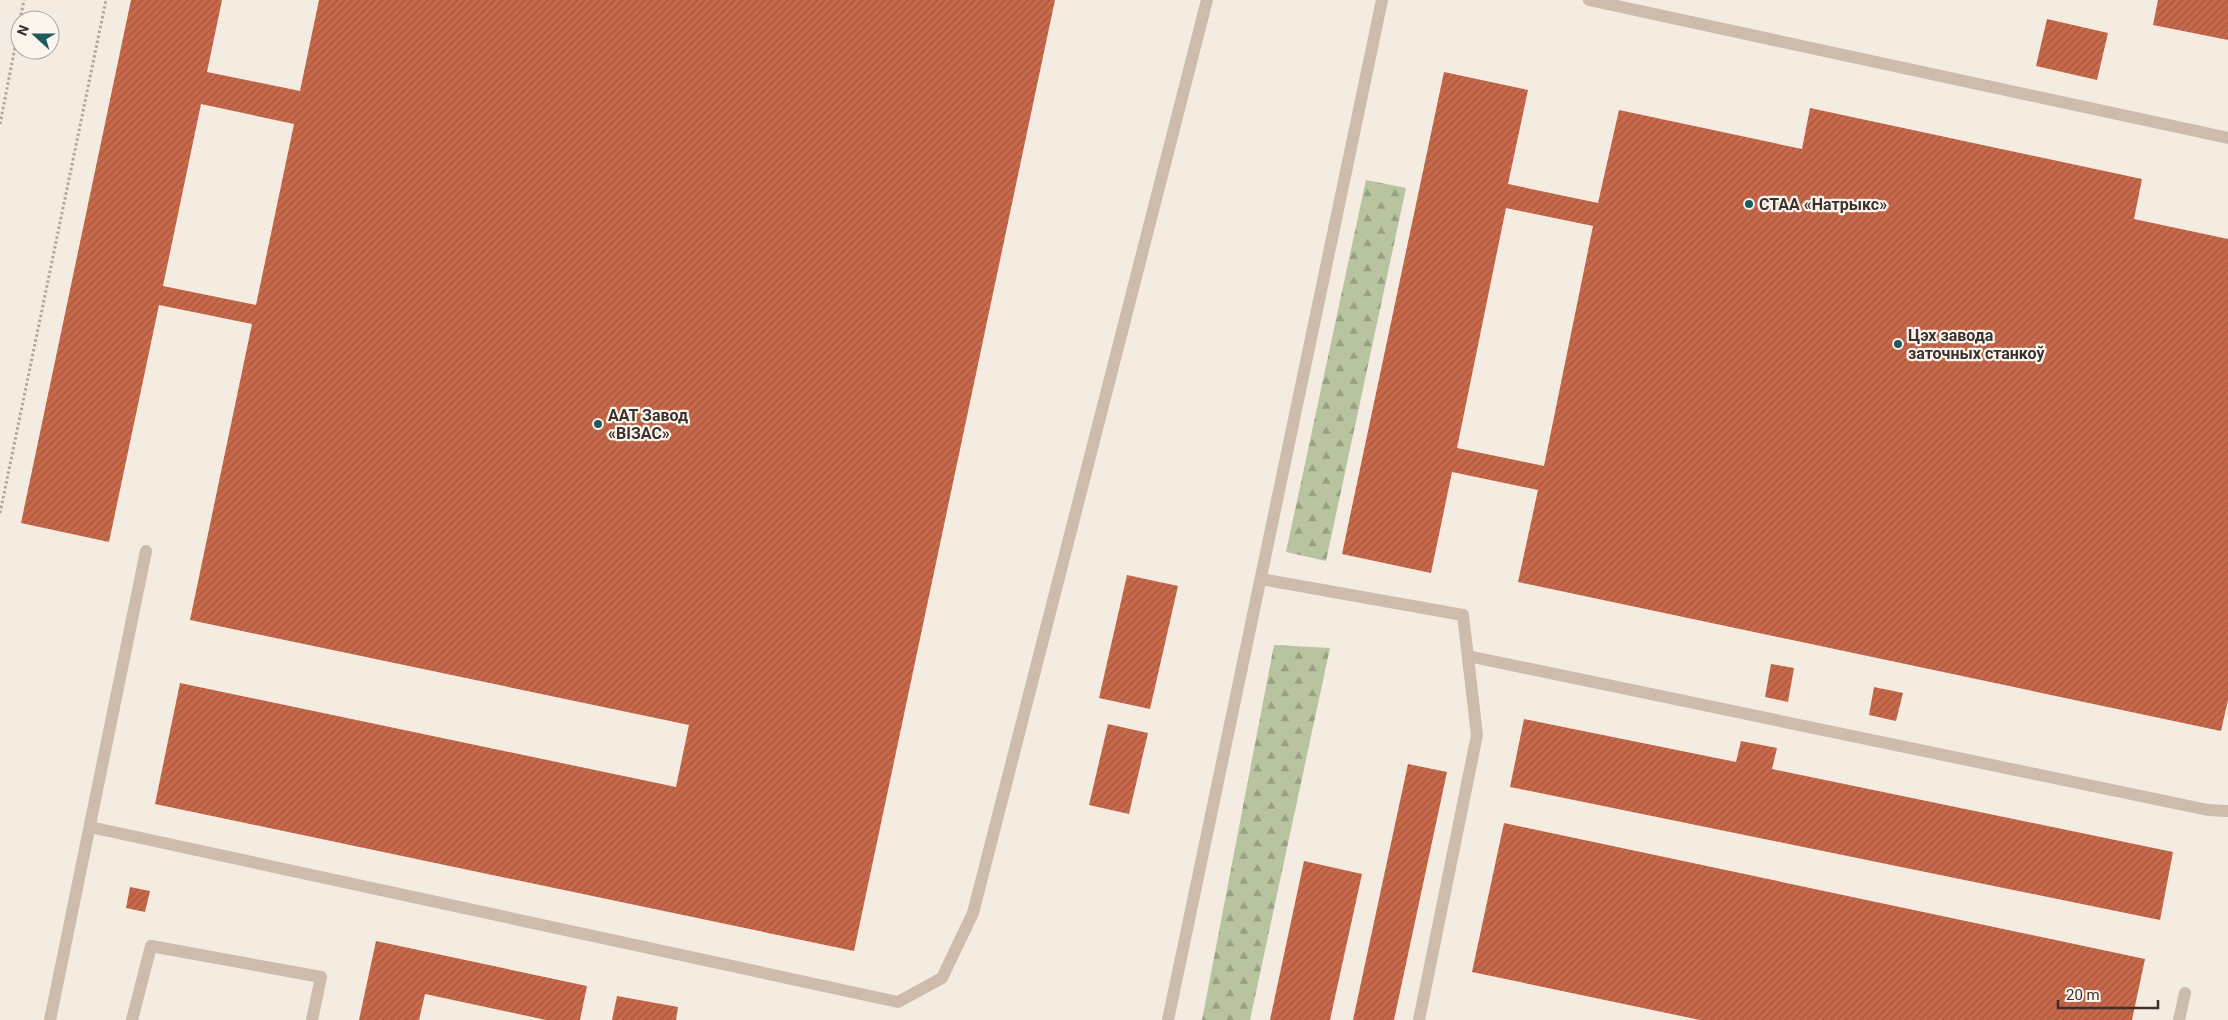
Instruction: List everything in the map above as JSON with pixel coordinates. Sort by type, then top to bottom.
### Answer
[{"type":"lane","points":[[90,827],[898,1002],[942,978],[973,913],[1208,0]]},
{"type":"lane","points":[[1168,1020],[1382,0]]},
{"type":"lane","points":[[1589,0],[2228,138]]},
{"type":"lane","points":[[50,1020],[146,551]]},
{"type":"lane","points":[[1261,579],[1463,615],[1477,735],[1420,1020]]},
{"type":"lane","points":[[1468,656],[2208,810],[2228,811]]},
{"type":"lane","points":[[132,1020],[151,946],[321,977],[312,1020]]},
{"type":"lane","points":[[2179,1020],[2185,994]]},
{"type":"path","points":[[0,513],[106,0]]},
{"type":"path","points":[[0,124],[12,60]]},
{"type":"green space","points":[[1366,180],[1406,188],[1326,561],[1286,552]]},
{"type":"green space","points":[[1274,645],[1330,648],[1250,1020],[1202,1020]]},
{"type":"building","name":"ААТ Завод «ВІЗАС»","points":[[131,0],[222,0],[207,72],[300,91],[319,0],[1055,0],[854,951],[155,804],[180,683],[676,787],[689,725],[190,620],[252,324],[159,305],[109,542],[21,523]],"holes":[[[201,104],[294,124],[256,305],[163,286]]]},
{"type":"building","points":[[2158,0],[2228,0],[2228,40],[2153,25]]},
{"type":"building","points":[[2047,19],[2108,33],[2097,80],[2036,66]]},
{"type":"building","name":"Цэх завода заточных станкоў","points":[[1444,72],[1528,90],[1508,184],[1598,203],[1619,110],[1802,149],[1810,108],[2142,179],[2134,219],[2228,239],[2228,700],[2221,731],[1518,582],[1538,490],[1452,472],[1431,573],[1342,554]],"holes":[[[1506,208],[1593,226],[1544,466],[1457,448]]]},
{"type":"building","points":[[1127,575],[1178,586],[1150,709],[1099,698]]},
{"type":"building","points":[[1771,664],[1794,668],[1788,702],[1765,697]]},
{"type":"building","points":[[1874,687],[1903,693],[1896,721],[1869,715]]},
{"type":"building","points":[[1524,719],[1736,762],[1741,741],[1777,748],[1772,769],[2173,852],[2160,920],[1510,787]]},
{"type":"building","points":[[1108,724],[1148,733],[1129,814],[1089,805]]},
{"type":"building","points":[[1408,764],[1447,772],[1394,1020],[1353,1020]]},
{"type":"building","points":[[1504,823],[2145,959],[2132,1020],[1700,1020],[1472,972]]},
{"type":"building","points":[[1304,861],[1362,874],[1330,1020],[1270,1020]]},
{"type":"building","points":[[130,887],[150,891],[145,912],[126,908]]},
{"type":"building","points":[[376,941],[587,986],[580,1020],[546,1020],[425,994],[419,1020],[359,1020]]},
{"type":"building","points":[[617,996],[678,1007],[676,1020],[612,1020]]},
{"type":"place","name":"СТАА «Натрыкс»","points":[[1749,204]]},
{"type":"place","name":"Цэх завода заточных станкоў","points":[[1898,344]]},
{"type":"place","name":"ААТ Завод «ВІЗАС»","points":[[598,424]]}]
